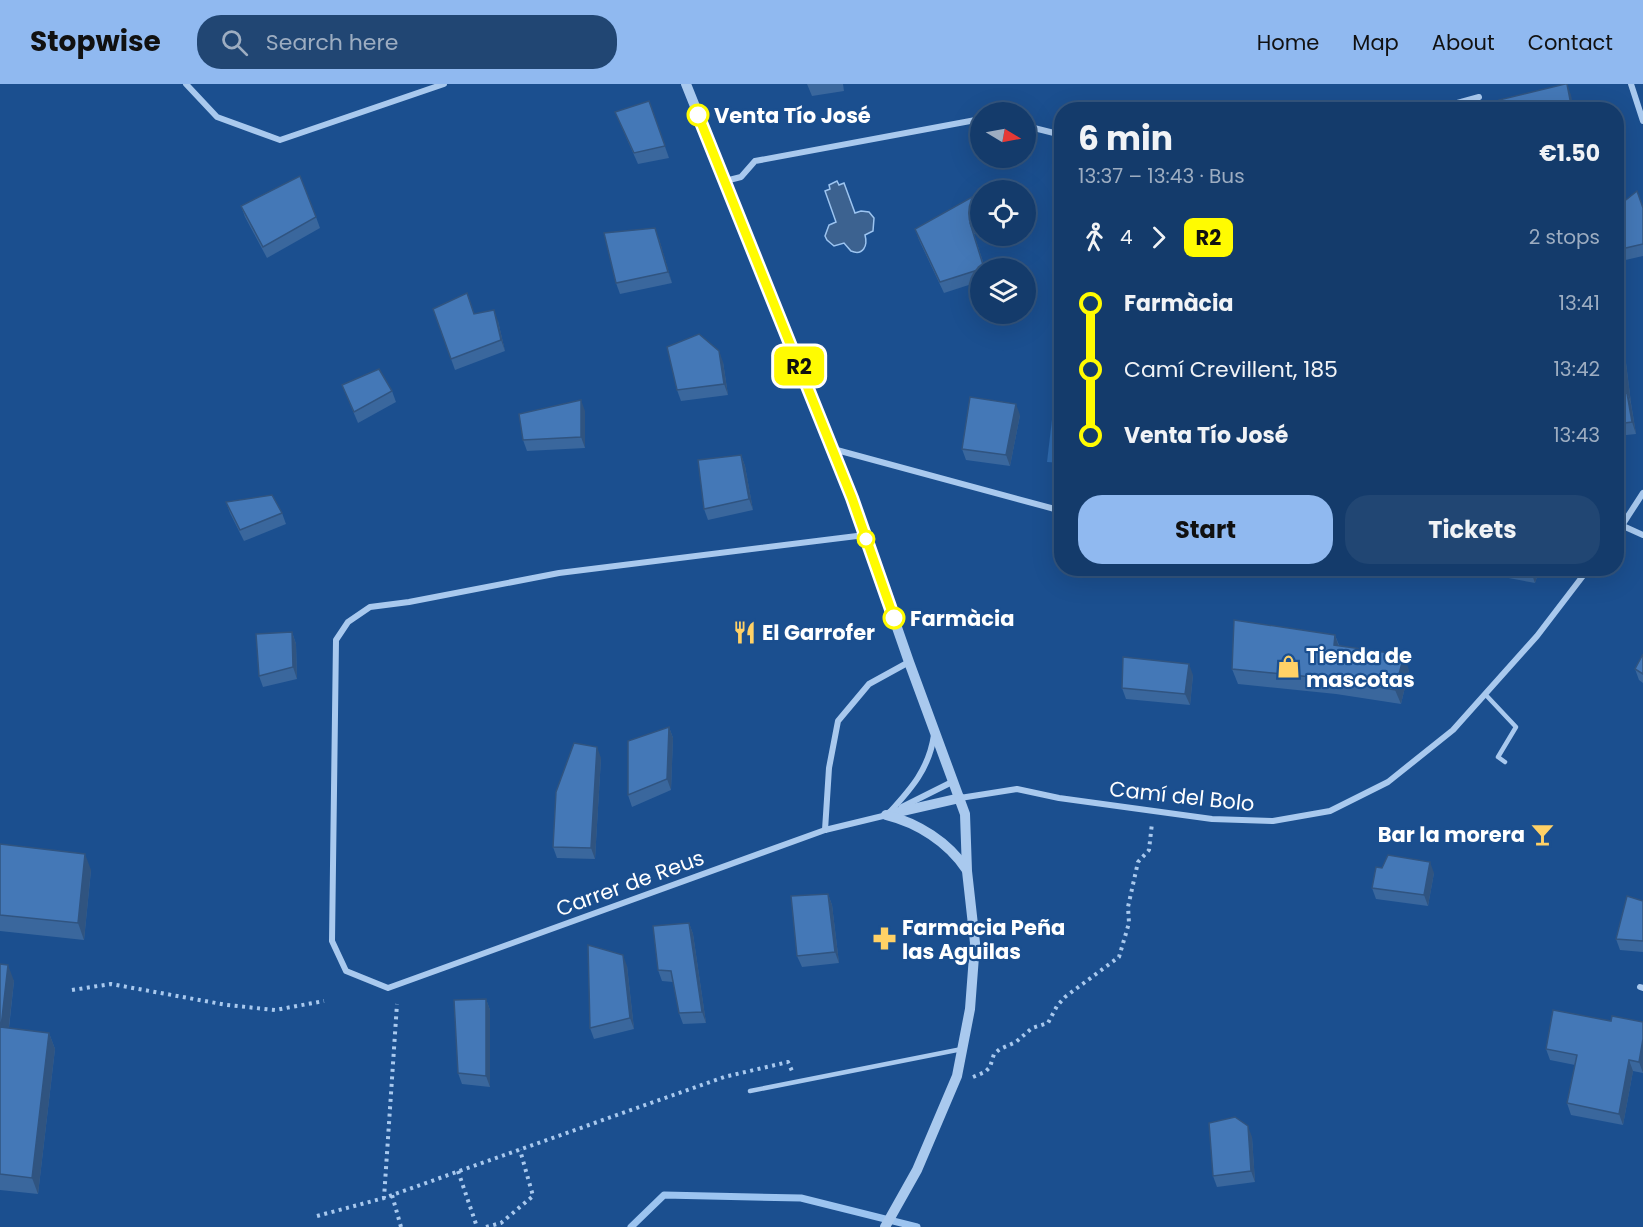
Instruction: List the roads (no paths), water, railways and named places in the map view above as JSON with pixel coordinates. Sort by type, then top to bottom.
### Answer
[{"type":"street","points":[[186,84],[217,117],[280,140],[444,84]]},
{"type":"street","points":[[686,84],[832,449],[965,814],[967,870],[975,943],[970,1009],[957,1076],[917,1170],[885,1227]]},
{"type":"street","points":[[1631,84],[1643,121]]},
{"type":"street","points":[[1461,102],[1479,97]]},
{"type":"street","points":[[724,181],[741,177],[755,161],[970,121]]},
{"type":"street","points":[[1036,128],[1054,133]]},
{"type":"street","points":[[832,449],[1054,509]]},
{"type":"street","points":[[1624,524],[1643,493]]},
{"type":"street","points":[[1624,526],[1643,535]]},
{"type":"street","name":"Carrer de Reus","points":[[865,536],[559,573],[409,602],[370,607],[348,622],[336,640],[332,941],[346,970],[388,988],[825,830],[886,815],[954,781]]},
{"type":"street","name":"Camí del Bolo","points":[[960,798],[1017,789],[1071,800],[1212,819],[1274,821],[1330,811],[1388,782],[1453,730],[1537,636],[1583,576]]},
{"type":"street","points":[[825,830],[829,768],[838,721],[869,684],[909,662]]},
{"type":"street","points":[[886,815],[908,793],[923,769],[931,753],[934,731]]},
{"type":"street","points":[[886,815],[960,798]]},
{"type":"street","points":[[886,815],[902,819],[930,835],[956,854],[967,870]]},
{"type":"lane","points":[[1485,694],[1516,727],[1498,757],[1505,762]]},
{"type":"lane","points":[[750,1091],[962,1049]]},
{"type":"waterway","points":[[631,1227],[664,1195],[801,1198],[917,1227]]},
{"type":"place","name":"Venta Tío José","points":[[698,115]]},
{"type":"place","name":"Farmàcia","points":[[894,618]]},
{"type":"place","name":"El Garrofer","points":[[744,632]]},
{"type":"place","name":"Tienda de mascotas","points":[[1288,667]]},
{"type":"place","name":"Bar la morera","points":[[1543,834]]},
{"type":"place","name":"Farmacia Peña las Aguilas","points":[[884,939]]}]
